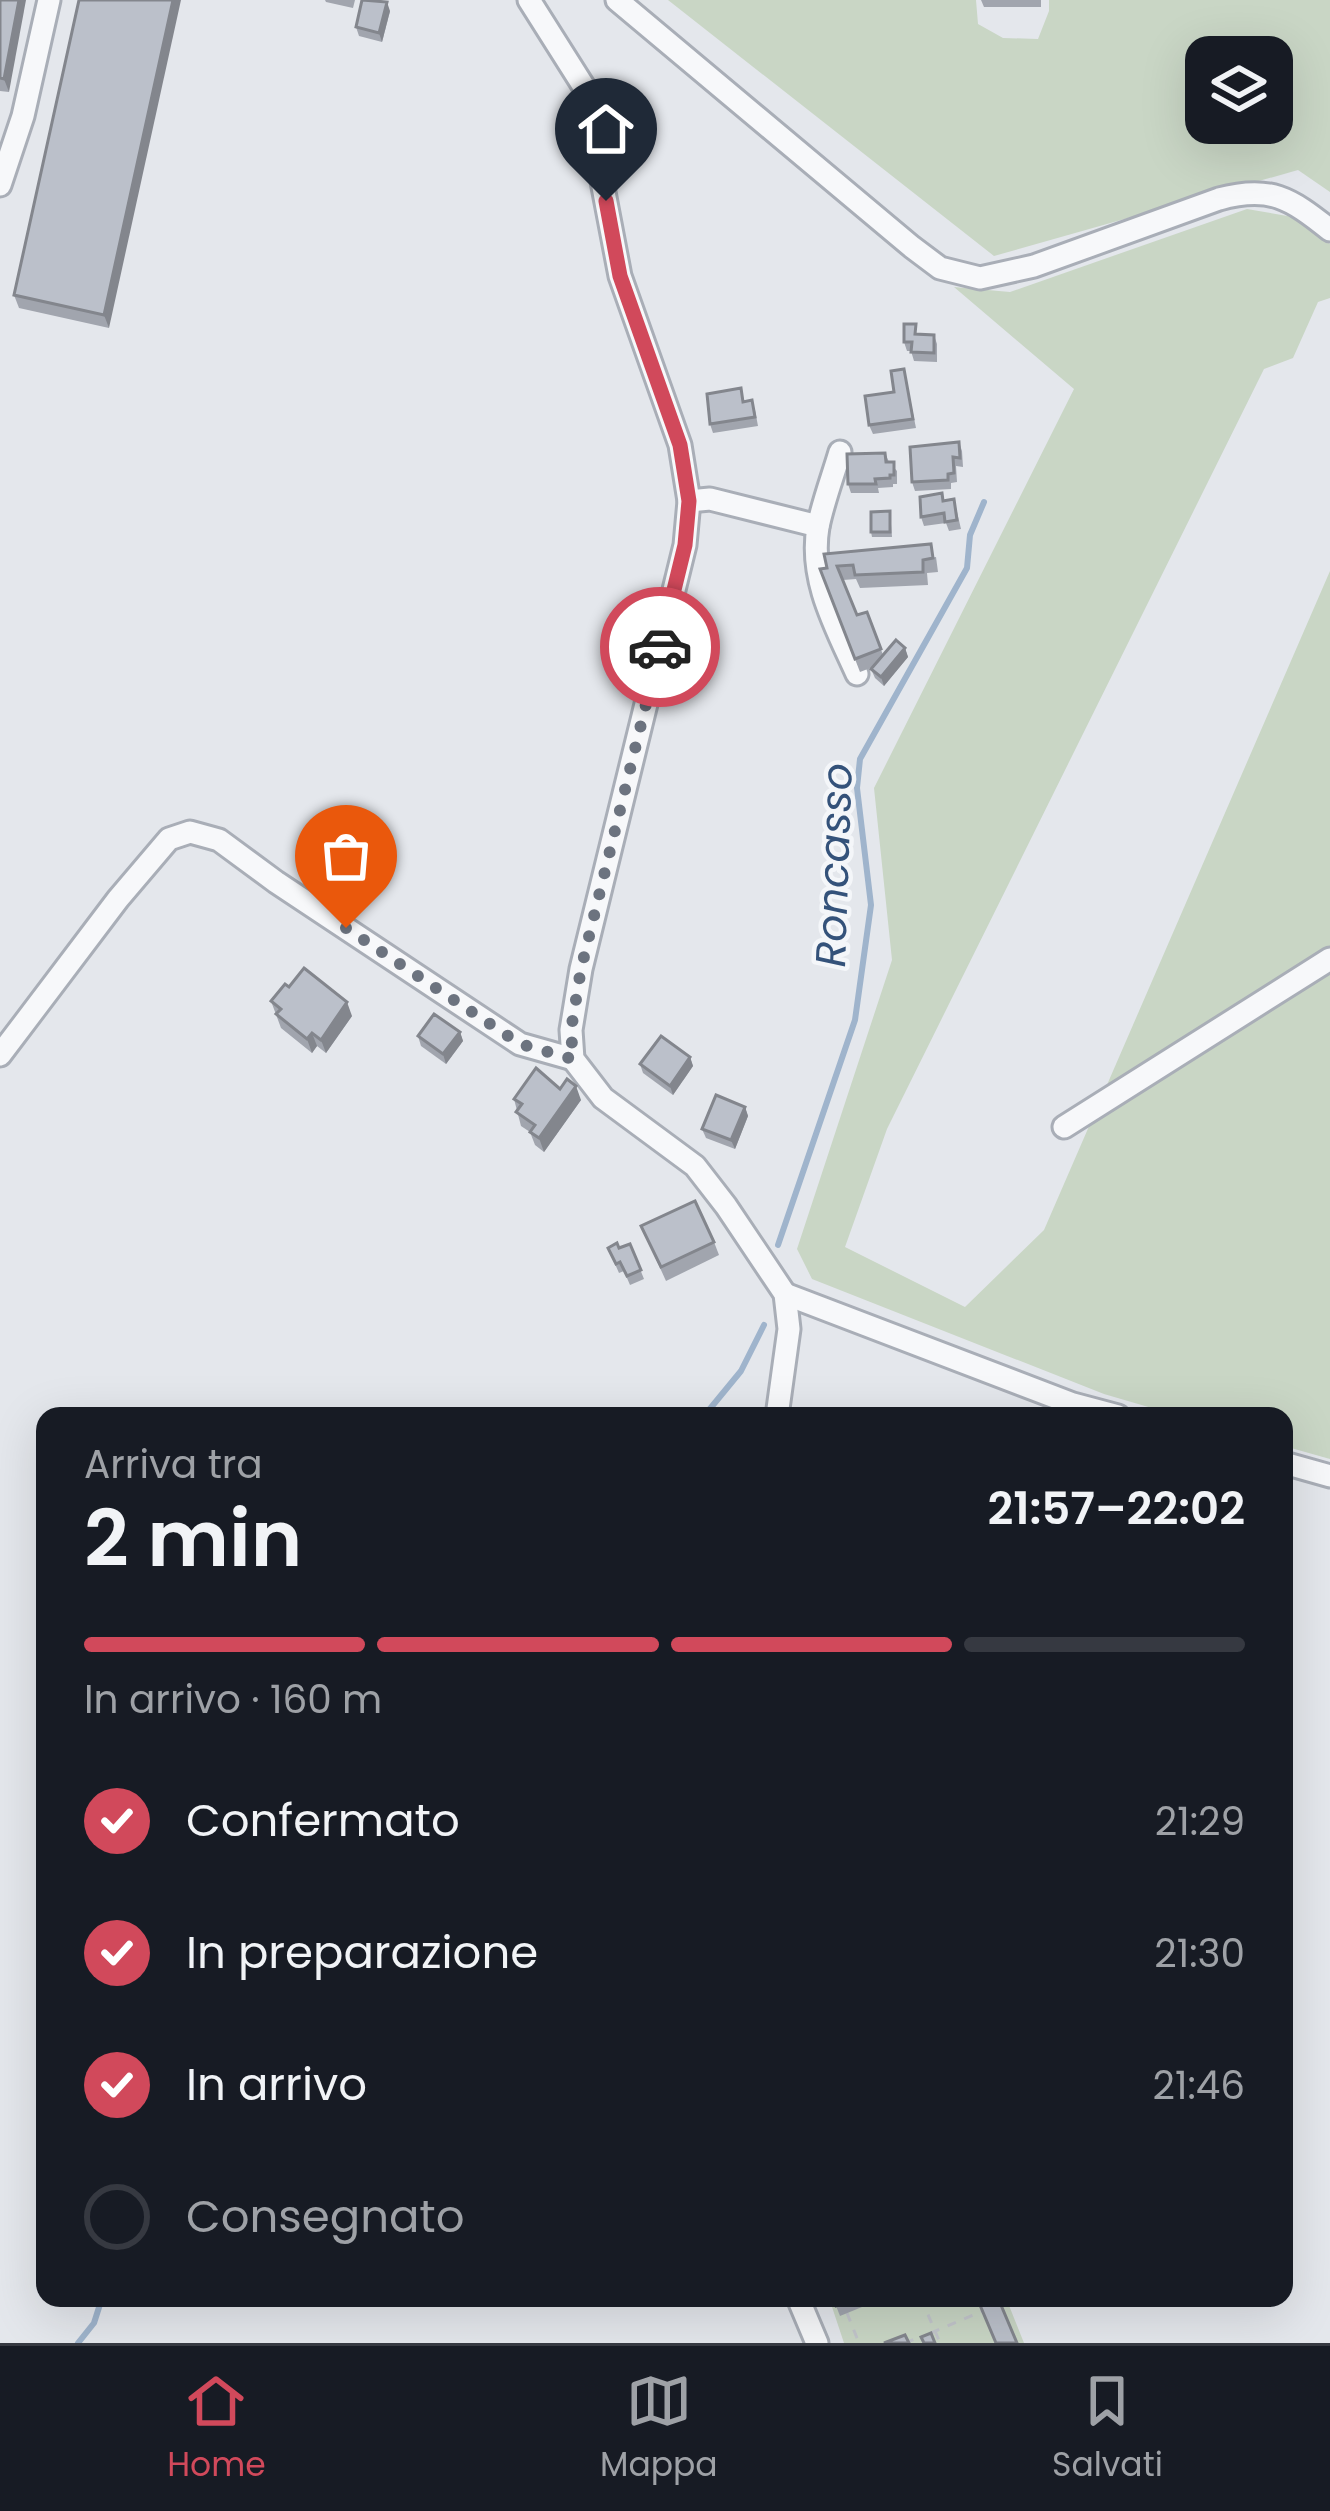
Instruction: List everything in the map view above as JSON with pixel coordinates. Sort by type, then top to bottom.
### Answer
[{"type":"street","points":[[0,185],[23,116],[49,0]]},
{"type":"street","points":[[529,0],[584,87],[620,276],[680,445],[689,501],[685,545],[581,969],[571,1030],[573,1059],[603,1097],[695,1166],[784,1294],[789,1329],[778,1407]]},
{"type":"street","points":[[617,0],[940,268],[980,278],[1034,266],[1247,191],[1278,195],[1330,230]]},
{"type":"street","points":[[840,452],[818,526],[816,556],[824,598],[857,674]]},
{"type":"street","points":[[689,501],[710,499],[818,526]]},
{"type":"street","points":[[0,1055],[169,839],[190,832],[219,840],[520,1044],[573,1059]]},
{"type":"street","points":[[1064,1127],[1330,959]]},
{"type":"street","points":[[784,1294],[1084,1407]]},
{"type":"street","points":[[1293,1466],[1330,1476]]},
{"type":"street","points":[[802,2307],[817,2343]]},
{"type":"path","points":[[925,2307],[940,2343]]},
{"type":"path","points":[[905,2343],[991,2308]]},
{"type":"path","points":[[847,2313],[859,2343]]},
{"type":"green space","points":[[668,0],[976,0],[978,24],[1003,38],[1038,39],[1049,0],[1330,0],[1330,192],[1298,170],[994,256]]},
{"type":"green space","points":[[1247,209],[1293,217],[1330,244],[1330,298],[1318,302],[1293,358],[1264,369],[887,1129],[845,1247],[965,1307],[1044,1230],[1330,571],[1330,1459],[1293,1449],[1293,1407],[1148,1407],[1104,1394],[812,1279],[797,1249],[892,960],[874,788],[1074,389],[954,287],[1010,292]]},
{"type":"green space","points":[[832,2307],[1010,2307],[1024,2343],[844,2343]]},
{"type":"building","points":[[0,0],[19,0],[4,79],[0,78]]},
{"type":"building","points":[[79,0],[173,0],[104,315],[14,295]]},
{"type":"building","points":[[362,0],[387,2],[379,33],[356,27]]},
{"type":"building","points":[[904,324],[916,324],[915,334],[934,335],[934,353],[911,352],[912,342],[904,342]]},
{"type":"building","points":[[904,369],[913,419],[869,425],[865,396],[894,392],[891,371]]},
{"type":"building","points":[[741,388],[743,402],[752,400],[755,417],[710,424],[707,394]]},
{"type":"building","points":[[959,442],[960,458],[953,457],[954,473],[948,474],[948,480],[912,482],[910,447]]},
{"type":"building","points":[[885,453],[886,462],[894,462],[894,475],[875,479],[876,484],[848,484],[847,454]]},
{"type":"building","points":[[942,493],[943,501],[954,499],[957,520],[945,522],[944,513],[921,517],[920,497]]},
{"type":"building","points":[[890,511],[890,532],[871,532],[871,512]]},
{"type":"building","points":[[931,544],[933,558],[923,560],[923,572],[855,575],[853,565],[837,566],[857,615],[867,612],[881,649],[855,659],[820,569],[827,568],[824,554]]},
{"type":"building","points":[[896,640],[905,648],[881,677],[871,669]]},
{"type":"building","points":[[304,968],[347,1002],[321,1040],[312,1033],[307,1039],[276,1014],[281,1009],[271,1001]]},
{"type":"building","points":[[434,1014],[460,1032],[443,1054],[418,1036]]},
{"type":"building","points":[[661,1036],[690,1057],[670,1086],[640,1064]]},
{"type":"building","points":[[536,1068],[560,1089],[567,1079],[576,1086],[539,1138],[530,1132],[535,1125],[516,1112],[522,1104],[514,1099]]},
{"type":"building","points":[[716,1095],[745,1107],[731,1140],[702,1129]]},
{"type":"building","points":[[695,1201],[714,1242],[661,1267],[641,1226]]},
{"type":"building","points":[[617,1243],[619,1248],[630,1244],[641,1270],[627,1276],[620,1262],[616,1264],[608,1248]]},
{"type":"building","points":[[981,2307],[1002,2307],[1017,2343],[996,2343]]},
{"type":"building","points":[[931,2333],[935,2343],[924,2343],[921,2337]]},
{"type":"building","points":[[905,2335],[909,2343],[884,2343]]},
{"type":"waterway","name":"Roncasso","points":[[778,1245],[855,1020],[871,905],[857,788],[860,759],[967,568],[970,535],[984,502]]},
{"type":"waterway","name":"Roncasso","points":[[711,1407],[741,1371],[764,1325]]},
{"type":"waterway","name":"Roncasso","points":[[78,2343],[94,2323],[99,2307]]},
{"type":"way so far","points":[[346,928],[520,1044],[573,1059],[571,1030],[581,969],[660,647]]},
{"type":"route","points":[[606,201],[620,276],[680,445],[689,501],[685,545],[660,647]]}]
